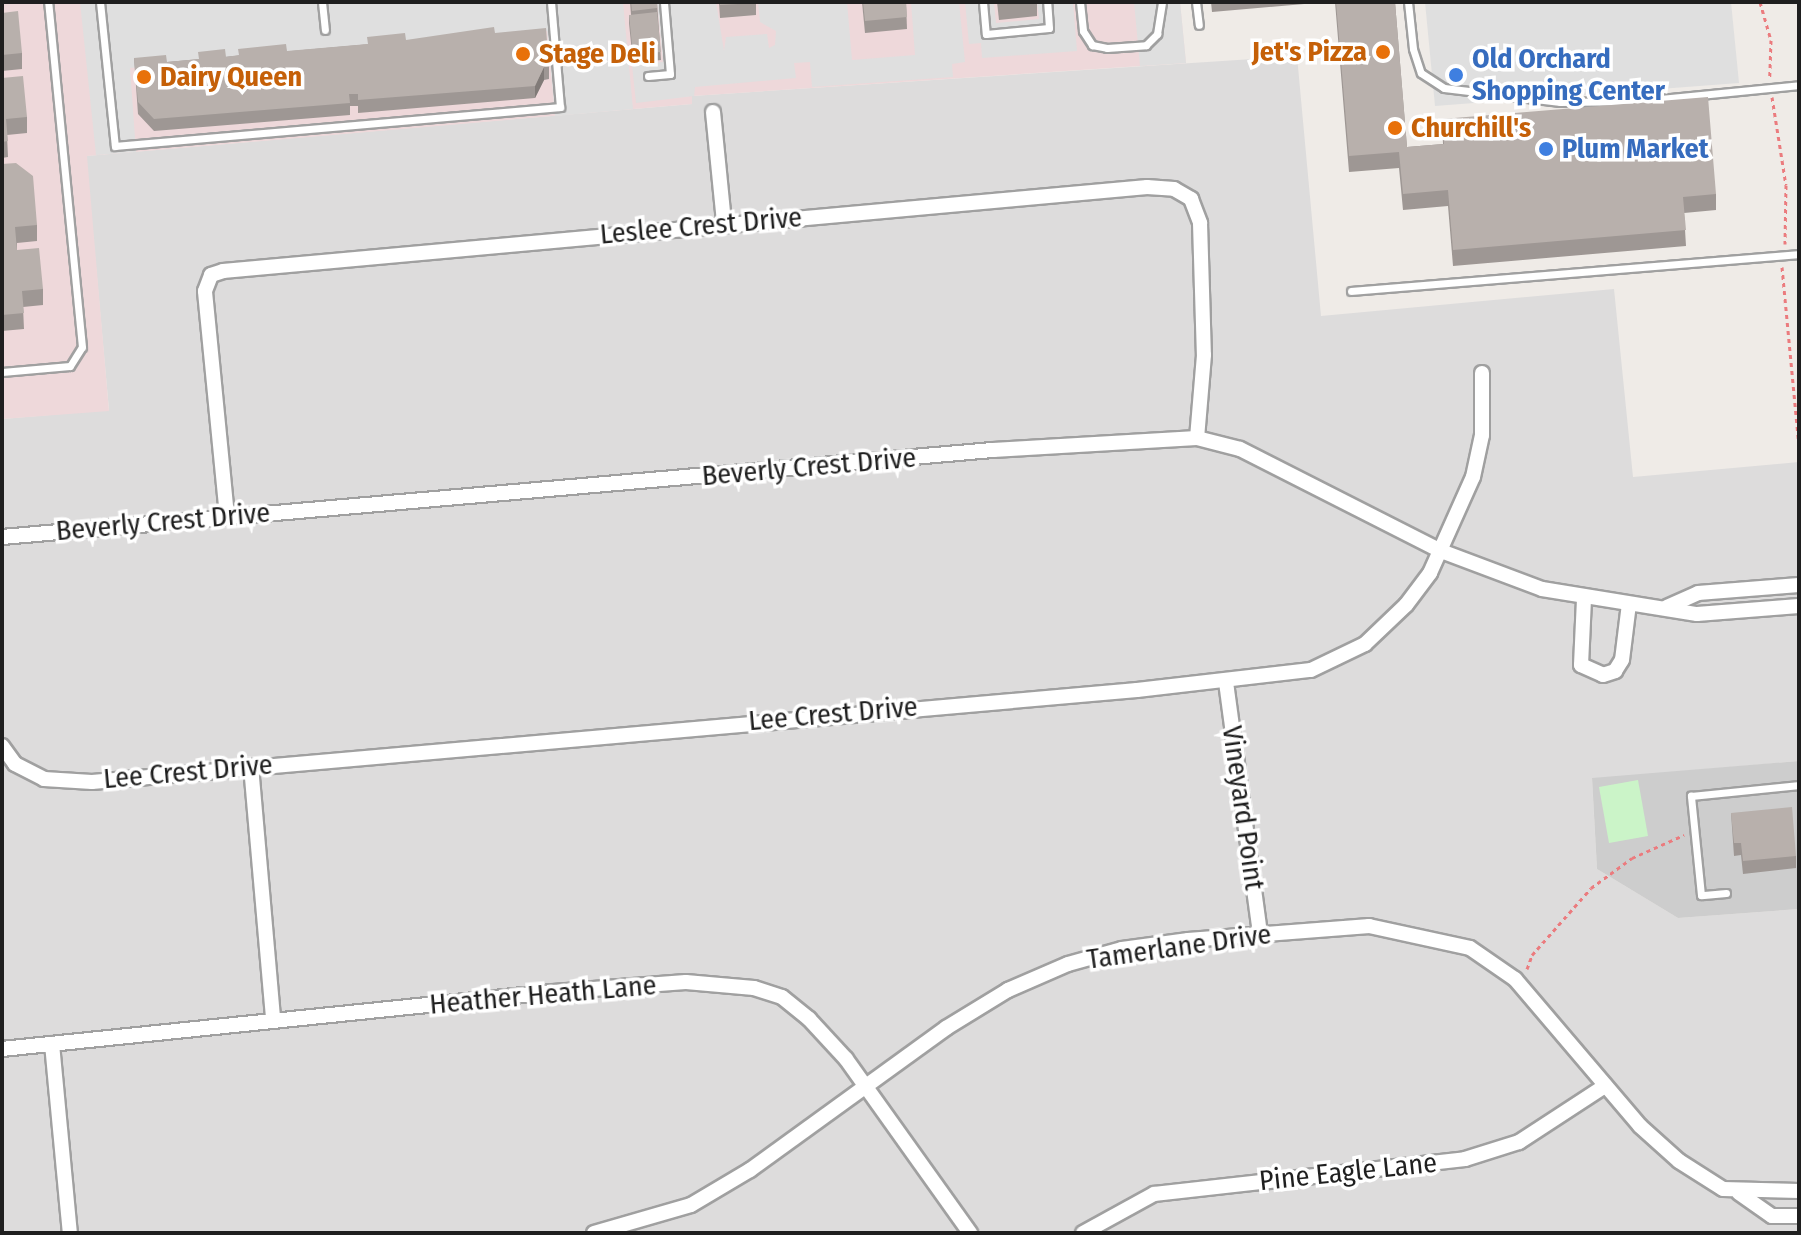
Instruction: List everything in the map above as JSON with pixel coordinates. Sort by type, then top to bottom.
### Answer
[{"type":"street","points":[[713,112],[724,222]]},
{"type":"street","name":"Leslee Crest Drive","points":[[227,516],[206,309],[211,275],[245,267],[724,222],[1174,189],[1191,199],[1200,223],[1204,355],[1197,438]]},
{"type":"street","name":"Lee Crest Drive","points":[[2,746],[15,764],[44,779],[92,782],[1226,682],[1311,670],[1365,644],[1406,605],[1441,551],[1473,477],[1482,435],[1482,373]]},
{"type":"street","name":"Beverly Crest Drive","points":[[2,537],[993,450],[1197,438],[1240,449],[1441,551],[1584,599],[1667,607],[1697,614],[1799,606]]},
{"type":"street","name":"Beverly Crest Drive","points":[[1667,607],[1698,593],[1799,585]]},
{"type":"street","points":[[1752,588],[1754,609]]},
{"type":"street","points":[[1584,599],[1581,665],[1603,675],[1615,671],[1627,646],[1629,604]]},
{"type":"street","name":"Vineyard Point","points":[[1226,682],[1260,933]]},
{"type":"street","points":[[251,766],[273,1020]]},
{"type":"street","name":"Tamerlane Drive","points":[[594,1233],[691,1205],[866,1087],[958,1020],[1008,990],[1068,964],[1122,949],[1260,933],[1369,926],[1413,932],[1470,948],[1516,981],[1605,1086],[1679,1161],[1739,1193],[1772,1216],[1799,1216]]},
{"type":"street","name":"Heather Heath Lane","points":[[2,1049],[273,1020],[718,982],[782,997],[809,1019],[866,1087],[970,1233]]},
{"type":"street","points":[[52,1044],[70,1233]]},
{"type":"street","name":"Pine Eagle Lane","points":[[1083,1233],[1154,1194],[1190,1187],[1465,1159],[1519,1142],[1605,1086]]},
{"type":"street","name":"Tamerlane Drive","points":[[1739,1193],[1799,1191]]},
{"type":"lane","points":[[2,372],[70,366],[82,347],[48,2]]},
{"type":"lane","points":[[100,2],[115,146],[560,107],[551,2]]},
{"type":"lane","points":[[322,2],[325,30]]},
{"type":"lane","points":[[648,76],[670,74],[664,2]]},
{"type":"lane","points":[[983,2],[986,34],[1049,28],[1047,2]]},
{"type":"lane","points":[[1080,2],[1083,31],[1092,45],[1107,48],[1146,45],[1157,34],[1162,2]]},
{"type":"lane","points":[[1196,2],[1199,25]]},
{"type":"lane","points":[[1408,2],[1413,49],[1421,73],[1444,88],[1560,102],[1640,101],[1799,85]]},
{"type":"lane","points":[[1351,291],[1799,254]]},
{"type":"lane","points":[[1726,893],[1701,895],[1691,796],[1799,785]]},
{"type":"path","points":[[1760,2],[1771,40],[1771,88],[1786,185],[1784,255],[1799,447]]},
{"type":"path","points":[[1516,981],[1571,908],[1606,875],[1646,851],[1695,831]]},
{"type":"shaded area","points":[[2,2],[1180,2],[1186,63],[692,96],[692,104],[87,156],[109,411],[2,419]]},
{"type":"shaded area","points":[[80,2],[623,2],[633,109],[555,116],[547,31],[130,68],[136,152],[96,155]]},
{"type":"shaded area","points":[[657,2],[716,2],[724,51],[726,37],[767,34],[769,48],[775,45],[776,31],[760,22],[758,2],[847,2],[852,60],[915,55],[911,2],[959,2],[965,62],[952,64],[953,77],[812,87],[810,62],[794,63],[796,78],[695,87],[694,96],[636,103],[632,65],[663,62]]},
{"type":"shaded area","points":[[965,2],[994,2],[996,23],[1039,19],[1037,2],[1073,2],[1077,51],[982,58],[981,43],[969,44]]},
{"type":"shaded area","points":[[1134,2],[1180,2],[1186,63],[1140,66]]},
{"type":"shaded area","points":[[1425,2],[1731,2],[1739,83],[1435,106]]},
{"type":"shaded area","points":[[1297,56],[1321,316],[1614,289],[1633,477],[1799,462],[1799,761],[1592,779],[1597,869],[1678,918],[1799,909],[1799,1233],[2,1233],[2,419],[109,410],[86,156],[692,104],[692,96]]},
{"type":"shaded area","points":[[1799,761],[1799,909],[1678,918],[1597,869],[1592,778]]},
{"type":"green space","points":[[1638,780],[1648,836],[1609,843],[1599,787]]},
{"type":"building","points":[[631,2],[657,2],[657,8],[632,11]]},
{"type":"building","points":[[720,2],[756,2],[756,3],[720,5]]},
{"type":"building","points":[[863,2],[906,2],[907,17],[865,21]]},
{"type":"building","points":[[1336,2],[1395,2],[1407,147],[1444,144],[1442,119],[1708,97],[1716,194],[1683,197],[1686,230],[1453,250],[1448,190],[1403,194],[1399,152],[1349,156]]},
{"type":"building","points":[[18,11],[22,53],[2,55],[2,13]]},
{"type":"building","points":[[657,12],[661,52],[633,54],[629,15]]},
{"type":"building","points":[[494,27],[495,33],[546,28],[549,67],[544,67],[535,86],[358,100],[358,94],[349,94],[350,103],[154,119],[138,102],[134,58],[166,55],[167,62],[199,59],[198,52],[225,49],[226,57],[239,55],[238,49],[286,44],[287,51],[368,44],[367,37],[405,33],[406,40]]},
{"type":"building","points":[[23,76],[27,117],[6,119],[8,141],[2,142],[2,78]]},
{"type":"building","points":[[16,163],[33,176],[37,225],[15,227],[17,250],[39,248],[43,289],[22,291],[24,313],[2,315],[2,164]]},
{"type":"building","points":[[1792,807],[1796,856],[1743,861],[1741,843],[1734,843],[1731,813]]},
{"type":"place","name":"Jet's Pizza","points":[[1383,52]]},
{"type":"place","name":"Stage Deli","points":[[523,54]]},
{"type":"place","name":"Old Orchard Shopping Center","points":[[1456,75]]},
{"type":"place","name":"Dairy Queen","points":[[144,77]]},
{"type":"place","name":"Churchill's","points":[[1395,128]]},
{"type":"place","name":"Plum Market","points":[[1546,149]]}]
